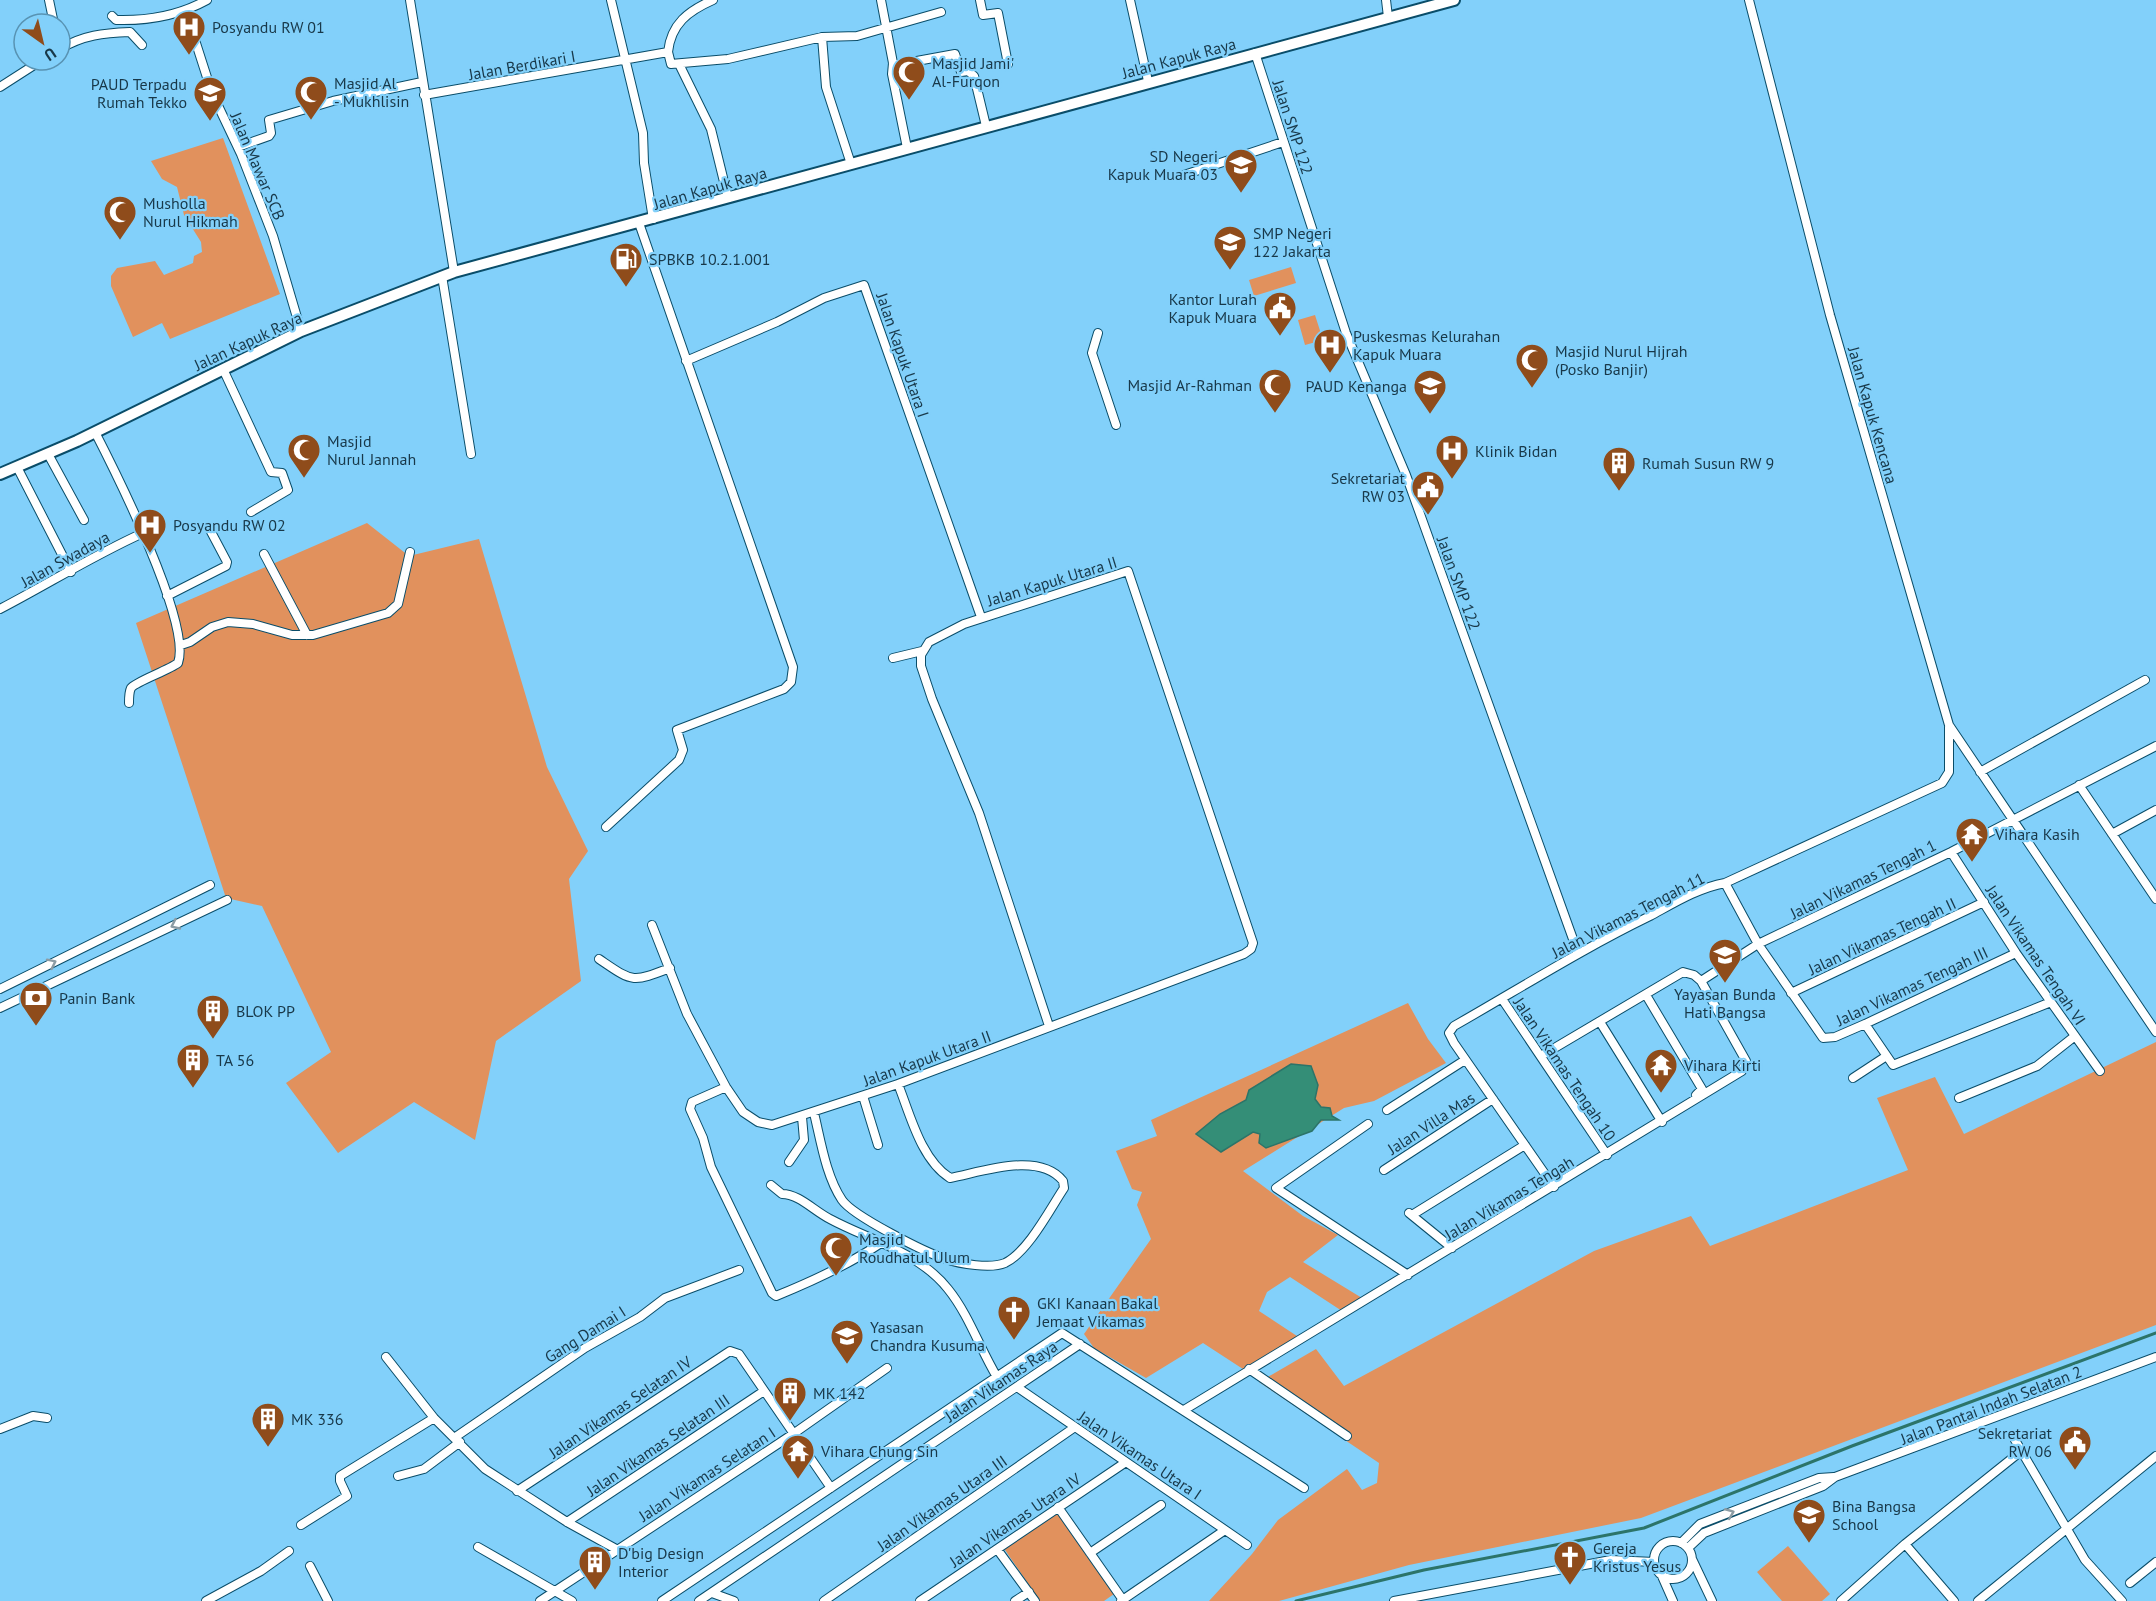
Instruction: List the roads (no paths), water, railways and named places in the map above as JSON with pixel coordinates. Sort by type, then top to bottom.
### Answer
[{"type":"main road","name":"Jalan Kapuk Raya","points":[[0,474],[96,432],[301,331],[454,272],[639,223],[1148,81],[1454,0]]},
{"type":"street","points":[[112,16],[116,20],[147,20],[186,12],[207,0]]},
{"type":"street","points":[[410,0],[454,272]]},
{"type":"street","points":[[611,0],[643,133],[644,163],[653,219]]},
{"type":"street","points":[[713,0],[675,26],[670,33],[668,52],[671,64],[728,59],[822,37],[857,36],[941,12]]},
{"type":"street","points":[[881,0],[893,63],[892,74],[907,148]]},
{"type":"street","points":[[980,0],[983,15],[998,13],[1008,64]]},
{"type":"street","points":[[1130,0],[1148,81]]},
{"type":"street","points":[[1386,0],[1388,17]]},
{"type":"street","name":"Jalan Kapuk Kencana","points":[[1749,0],[1830,315],[1949,725],[2156,1032]]},
{"type":"street","name":"Jalan Mawar SCB","points":[[186,12],[212,93],[238,147],[273,236],[301,331]]},
{"type":"street","points":[[72,43],[86,36],[130,32],[142,45]]},
{"type":"street","points":[[822,37],[826,87],[851,164]]},
{"type":"street","name":"Jalan Berdikari I","points":[[424,95],[668,52]]},
{"type":"street","name":"Jalan SMP 122","points":[[1255,53],[1346,333],[1406,474],[1578,953]]},
{"type":"street","points":[[893,63],[895,65],[955,54],[961,72],[968,71],[974,76],[986,126]]},
{"type":"street","points":[[679,64],[711,129],[728,198]]},
{"type":"street","points":[[0,87],[23,72]]},
{"type":"street","points":[[238,147],[271,135],[269,120],[333,101],[422,82]]},
{"type":"street","points":[[1184,175],[1283,142]]},
{"type":"street","points":[[606,827],[680,760],[683,750],[677,730],[784,689],[793,677],[793,667],[639,223]]},
{"type":"street","points":[[442,276],[471,454]]},
{"type":"street","name":"Jalan Kapuk Utara I","points":[[686,361],[777,322],[843,290],[864,285],[981,618]]},
{"type":"street","points":[[1098,333],[1092,353],[1116,425]]},
{"type":"street","points":[[224,369],[271,472],[282,473],[288,490],[251,512]]},
{"type":"street","points":[[96,432],[143,533],[167,596],[181,645],[178,663],[164,673],[136,684],[130,689],[129,703]]},
{"type":"street","points":[[48,454],[84,520]]},
{"type":"street","points":[[17,467],[71,572]]},
{"type":"street","points":[[167,596],[226,566],[227,562],[209,528]]},
{"type":"street","name":"Jalan Swadaya","points":[[0,609],[71,572],[116,545],[143,533]]},
{"type":"street","points":[[181,645],[190,642],[212,627],[228,622],[253,624],[292,635],[307,635],[341,628],[394,610],[411,552]]},
{"type":"street","points":[[264,554],[307,635]]},
{"type":"street","name":"Jalan Kapuk Utara II","points":[[726,1087],[743,1112],[758,1122],[780,1124],[898,1084],[1245,954],[1251,949],[1253,943],[1128,571],[981,618],[941,634],[929,642],[922,651]]},
{"type":"street","points":[[893,658],[922,651],[921,666],[932,699],[979,813],[1049,1026]]},
{"type":"street","points":[[1980,772],[2145,680]]},
{"type":"street","name":"Jalan Vikamas Tengah 11","points":[[1554,1187],[1465,1060],[1449,1034],[1454,1026],[1578,953],[1708,886],[1725,883],[1942,783],[1949,772],[1949,725]]},
{"type":"street","name":"Jalan Vikamas Tengah 1","points":[[1701,981],[1758,944],[1951,852],[2156,746]]},
{"type":"street","points":[[2079,785],[2156,899]]},
{"type":"street","points":[[2112,834],[2156,810]]},
{"type":"street","name":"Jalan Vikamas Tengah VI","points":[[1951,852],[2016,953],[2100,1071]]},
{"type":"street","points":[[1725,883],[1758,944],[1791,993]]},
{"type":"street","points":[[0,989],[210,885]]},
{"type":"street","points":[[0,1008],[227,900]]},
{"type":"street","name":"Jalan Vikamas Tengah II","points":[[1791,993],[1984,902]]},
{"type":"street","points":[[652,925],[687,1014],[726,1087],[692,1102],[690,1110],[703,1138],[711,1167],[772,1293],[776,1296],[810,1282],[849,1263],[881,1243]]},
{"type":"street","name":"Jalan Vikamas Tengah III","points":[[1791,993],[1819,1036],[1835,1037],[2016,953]]},
{"type":"street","points":[[599,959],[627,978],[634,979],[670,968]]},
{"type":"street","points":[[1541,1056],[1683,972],[1694,975],[1701,981]]},
{"type":"street","name":"Jalan Vikamas Tengah","points":[[1184,1410],[1662,1122],[1742,1071],[1746,1060],[1701,981]]},
{"type":"street","points":[[1646,995],[1702,1089],[1690,1098]]},
{"type":"street","name":"Jalan Vikamas Tengah 10","points":[[1502,999],[1606,1155]]},
{"type":"street","points":[[1865,1024],[1889,1063],[1896,1065],[2051,1002]]},
{"type":"street","points":[[1600,1022],[1662,1122]]},
{"type":"street","points":[[1959,1098],[2037,1066],[2075,1036]]},
{"type":"street","points":[[1854,1078],[1885,1057]]},
{"type":"street","points":[[1387,1110],[1465,1060]]},
{"type":"street","points":[[814,1113],[831,1174],[841,1198],[852,1209],[866,1219],[946,1260],[998,1265],[1006,1262],[1026,1243],[1064,1188],[1063,1181],[1058,1176],[1030,1165],[950,1178],[942,1173],[925,1148],[898,1084]]},
{"type":"street","points":[[863,1096],[878,1145]]},
{"type":"street","name":"Jalan Villa Mas","points":[[1384,1170],[1492,1099]]},
{"type":"street","points":[[789,1162],[804,1140],[802,1117]]},
{"type":"street","points":[[1368,1124],[1276,1188],[1408,1275]]},
{"type":"street","points":[[1452,1248],[1411,1214],[1524,1145]]},
{"type":"street","points":[[771,1185],[782,1194],[791,1194],[831,1220],[859,1231],[911,1258],[947,1288],[998,1377]]},
{"type":"street","name":"Gang Damai I","points":[[398,1476],[424,1469],[457,1440],[585,1348],[640,1317],[665,1298],[739,1270]]},
{"type":"street","name":"Jalan Vikamas Raya","points":[[662,1601],[1060,1334],[1079,1343],[699,1601]]},
{"type":"street","points":[[1079,1343],[1304,1488]]},
{"type":"street","name":"Jalan Vikamas Selatan IV","points":[[518,1491],[727,1352],[733,1351],[739,1354],[764,1391]]},
{"type":"street","points":[[386,1357],[434,1418],[485,1469],[567,1522],[616,1549]]},
{"type":"street","name":"Jalan Pantai Indah Selatan 2","points":[[1684,1545],[1700,1524],[1819,1478],[1835,1477],[2156,1357]]},
{"type":"street","name":"Jalan Vikamas Selatan I","points":[[540,1601],[793,1434],[887,1368]]},
{"type":"street","points":[[1249,1369],[1347,1436]]},
{"type":"street","name":"Jalan Vikamas Utara I","points":[[1017,1387],[1247,1545]]},
{"type":"street","points":[[764,1391],[831,1488]]},
{"type":"street","name":"Jalan Vikamas Selatan III","points":[[567,1522],[764,1391]]},
{"type":"street","points":[[0,1429],[33,1416],[46,1418]]},
{"type":"street","points":[[301,1525],[347,1496],[340,1476],[434,1418]]},
{"type":"street","name":"Jalan Vikamas Utara III","points":[[824,1601],[1075,1427]]},
{"type":"street","points":[[2015,1440],[2085,1560],[2122,1601]]},
{"type":"street","points":[[1841,1601],[1905,1544],[2020,1452]]},
{"type":"street","points":[[1978,1601],[2156,1456]]},
{"type":"street","name":"Jalan Vikamas Utara IV","points":[[920,1601],[1126,1462]]},
{"type":"street","points":[[1090,1553],[1161,1505]]},
{"type":"street","points":[[1058,1508],[1122,1600],[1225,1530]]},
{"type":"street","points":[[1673,1601],[1654,1562],[1656,1552],[1662,1544],[1671,1541],[1684,1545],[1712,1601]]},
{"type":"street","points":[[1905,1544],[1953,1601]]},
{"type":"street","points":[[478,1547],[572,1601]]},
{"type":"street","points":[[997,1549],[1035,1601]]},
{"type":"street","points":[[206,1601],[261,1571],[289,1551]]},
{"type":"street","points":[[1660,1574],[1669,1578],[1684,1575],[1690,1568],[1692,1558]]},
{"type":"street","points":[[1394,1601],[1611,1560],[1654,1562]]},
{"type":"street","points":[[2130,1583],[2156,1562]]},
{"type":"street","points":[[310,1566],[328,1601]]},
{"type":"street","points":[[1015,1601],[1029,1592]]},
{"type":"street","points":[[712,1593],[734,1601]]},
{"type":"waterway","points":[[1296,1601],[1424,1570],[1644,1528],[1852,1446],[2156,1333]]},
{"type":"place","name":"Posyandu RW 01","points":[[189,56]]},
{"type":"place","name":"Masjid Jami' Al-Furqon","points":[[909,101]]},
{"type":"place","name":"Masjid Al - Mukhlisin","points":[[311,121]]},
{"type":"place","name":"PAUD Terpadu Rumah Tekko","points":[[210,122]]},
{"type":"place","name":"SD Negeri Kapuk Muara 03","points":[[1241,194]]},
{"type":"place","name":"Musholla Nurul Hikmah","points":[[120,241]]},
{"type":"place","name":"SMP Negeri 122 Jakarta","points":[[1230,271]]},
{"type":"place","name":"SPBKB 10.2.1.001","points":[[626,288]]},
{"type":"place","name":"Kantor Lurah Kapuk Muara","points":[[1280,337]]},
{"type":"place","name":"Puskesmas Kelurahan Kapuk Muara","points":[[1330,374]]},
{"type":"place","name":"Masjid Nurul Hijrah (Posko Banjir)","points":[[1532,389]]},
{"type":"place","name":"Masjid Ar-Rahman","points":[[1275,414]]},
{"type":"place","name":"PAUD Kenanga","points":[[1430,415]]},
{"type":"place","name":"Masjid Nurul Jannah","points":[[304,479]]},
{"type":"place","name":"Klinik Bidan","points":[[1452,480]]},
{"type":"place","name":"Rumah Susun RW 9","points":[[1619,492]]},
{"type":"place","name":"Sekretariat RW 03","points":[[1428,516]]},
{"type":"place","name":"Posyandu RW 02","points":[[150,554]]},
{"type":"place","name":"Vihara Kasih","points":[[1972,863]]},
{"type":"place","name":"Yayasan Bunda Hati Bangsa","points":[[1725,984]]},
{"type":"place","name":"Panin Bank","points":[[36,1027]]},
{"type":"place","name":"BLOK PP","points":[[213,1040]]},
{"type":"place","name":"TA 56","points":[[193,1089]]},
{"type":"place","name":"Vihara Kirti","points":[[1661,1094]]},
{"type":"place","name":"Masjid Roudhatul Ulum","points":[[836,1277]]},
{"type":"place","name":"GKI Kanaan Bakal Jemaat Vikamas","points":[[1014,1341]]},
{"type":"place","name":"Yasasan Chandra Kusuma","points":[[847,1365]]},
{"type":"place","name":"MK 142","points":[[790,1422]]},
{"type":"place","name":"MK 336","points":[[268,1448]]},
{"type":"place","name":"Sekretariat RW 06","points":[[2075,1471]]},
{"type":"place","name":"Vihara Chung Sin","points":[[798,1480]]},
{"type":"place","name":"Bina Bangsa School","points":[[1809,1544]]},
{"type":"place","name":"Gereja Kristus Yesus","points":[[1570,1586]]},
{"type":"place","name":"D'big Design Interior","points":[[595,1591]]}]
